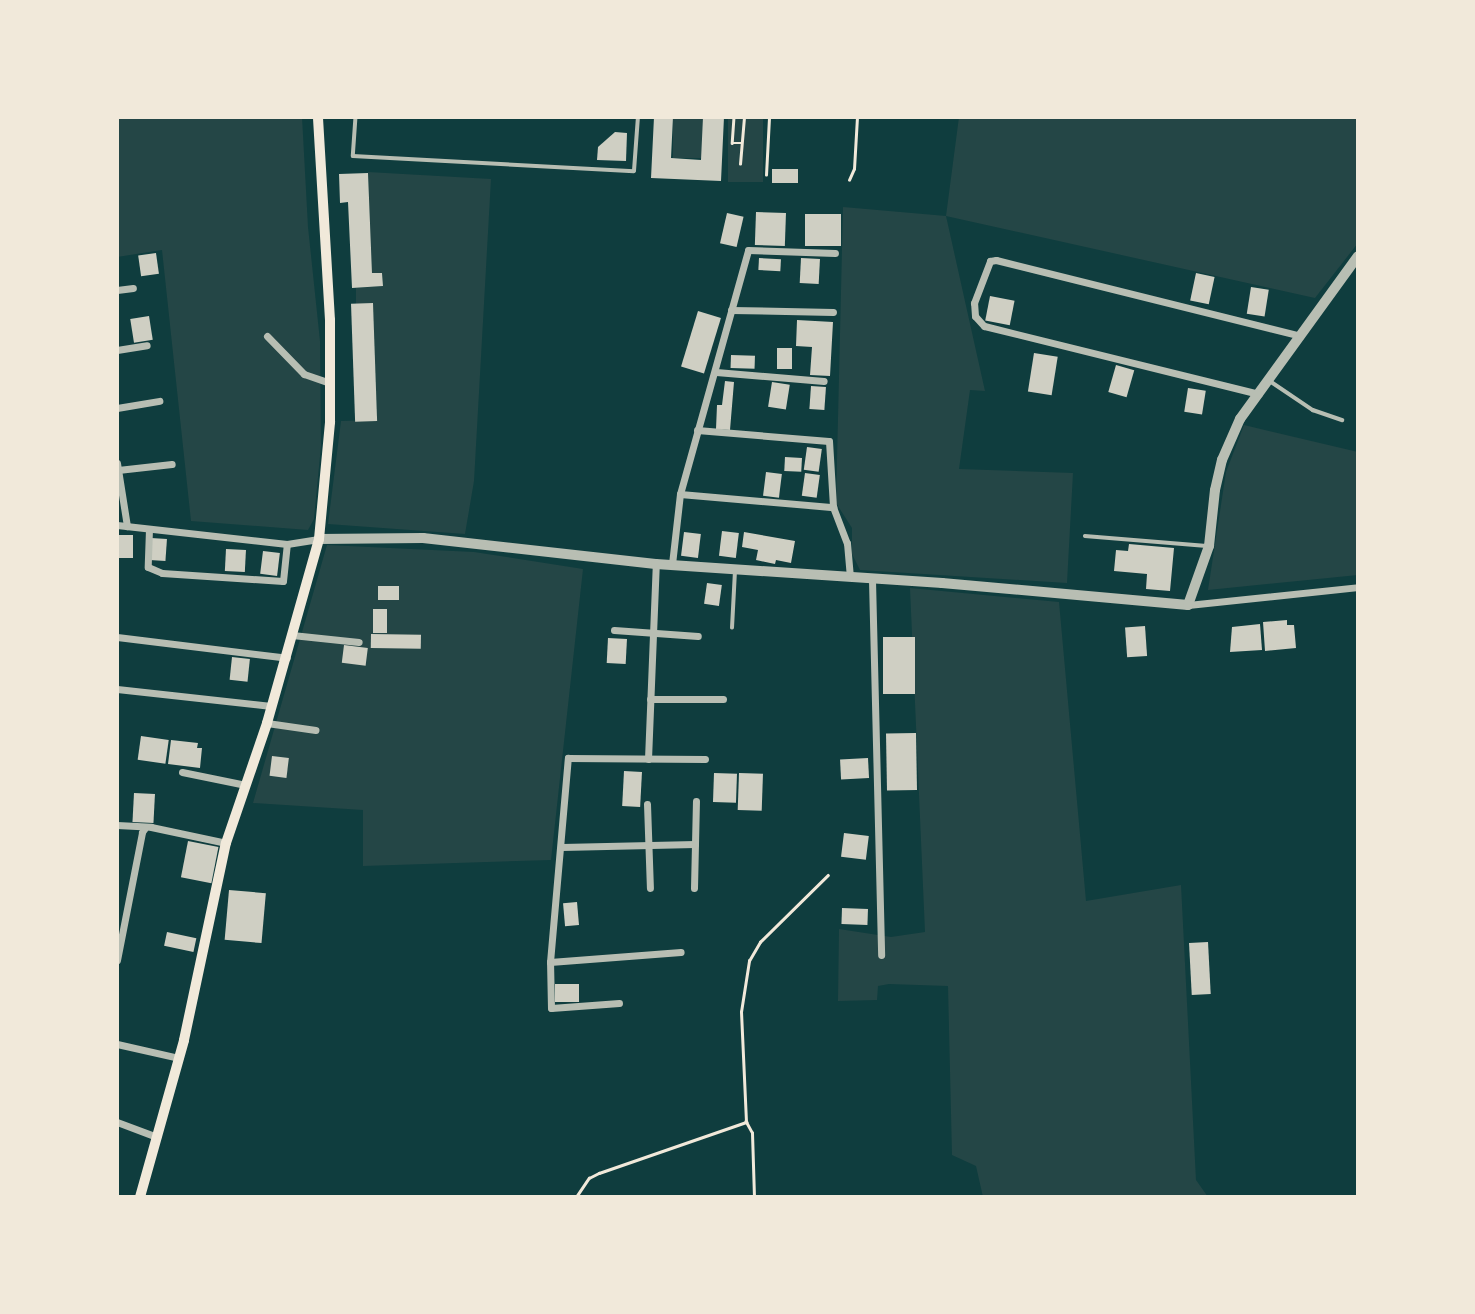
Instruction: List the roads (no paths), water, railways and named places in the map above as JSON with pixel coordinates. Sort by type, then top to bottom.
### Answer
[{"type":"main road","points":[[140,1197],[179,1058],[226,843],[287,659],[319,539],[330,383],[330,320],[318,117]]},
{"type":"street","points":[[672,564],[680,494],[748,250],[835,253]]},
{"type":"street","points":[[1188,605],[1209,546],[1215,490],[1222,460],[1240,419],[1358,256]]},
{"type":"street","points":[[1259,394],[984,326],[975,316],[974,303],[990,261],[996,260],[1301,336]]},
{"type":"street","points":[[117,290],[133,288]]},
{"type":"street","points":[[731,310],[833,312]]},
{"type":"street","points":[[267,336],[304,374],[330,383]]},
{"type":"street","points":[[117,350],[147,345]]},
{"type":"street","points":[[716,372],[824,381]]},
{"type":"street","points":[[117,408],[159,401]]},
{"type":"street","points":[[697,430],[829,441],[833,507],[847,543],[850,577]]},
{"type":"street","points":[[127,526],[118,466],[172,464]]},
{"type":"street","points":[[680,494],[833,507]]},
{"type":"street","points":[[117,525],[288,544],[319,539],[423,538],[656,564],[942,583],[1188,605],[1358,587]]},
{"type":"street","points":[[149,529],[148,567],[162,573],[283,581],[288,544]]},
{"type":"street","points":[[648,759],[656,564]]},
{"type":"street","points":[[872,580],[881,955]]},
{"type":"street","points":[[614,630],[698,636]]},
{"type":"street","points":[[292,635],[359,642]]},
{"type":"street","points":[[117,637],[287,659]]},
{"type":"street","points":[[117,689],[271,706]]},
{"type":"street","points":[[650,699],[723,699]]},
{"type":"street","points":[[267,723],[315,730]]},
{"type":"street","points":[[619,1003],[551,1008],[550,962],[568,758],[705,759]]},
{"type":"street","points":[[182,772],[246,785]]},
{"type":"street","points":[[694,888],[696,801]]},
{"type":"street","points":[[647,804],[650,888]]},
{"type":"street","points":[[117,825],[226,843]]},
{"type":"street","points":[[117,960],[142,832],[145,828]]},
{"type":"street","points":[[562,847],[695,844]]},
{"type":"street","points":[[550,962],[681,952]]},
{"type":"street","points":[[117,1044],[179,1058]]},
{"type":"street","points":[[117,1122],[157,1137]]},
{"type":"lane","points":[[356,117],[354,156],[634,171],[638,117]]},
{"type":"lane","points":[[1270,381],[1313,410],[1342,420]]},
{"type":"lane","points":[[1085,536],[1209,546]]},
{"type":"lane","points":[[732,628],[735,569]]}]
